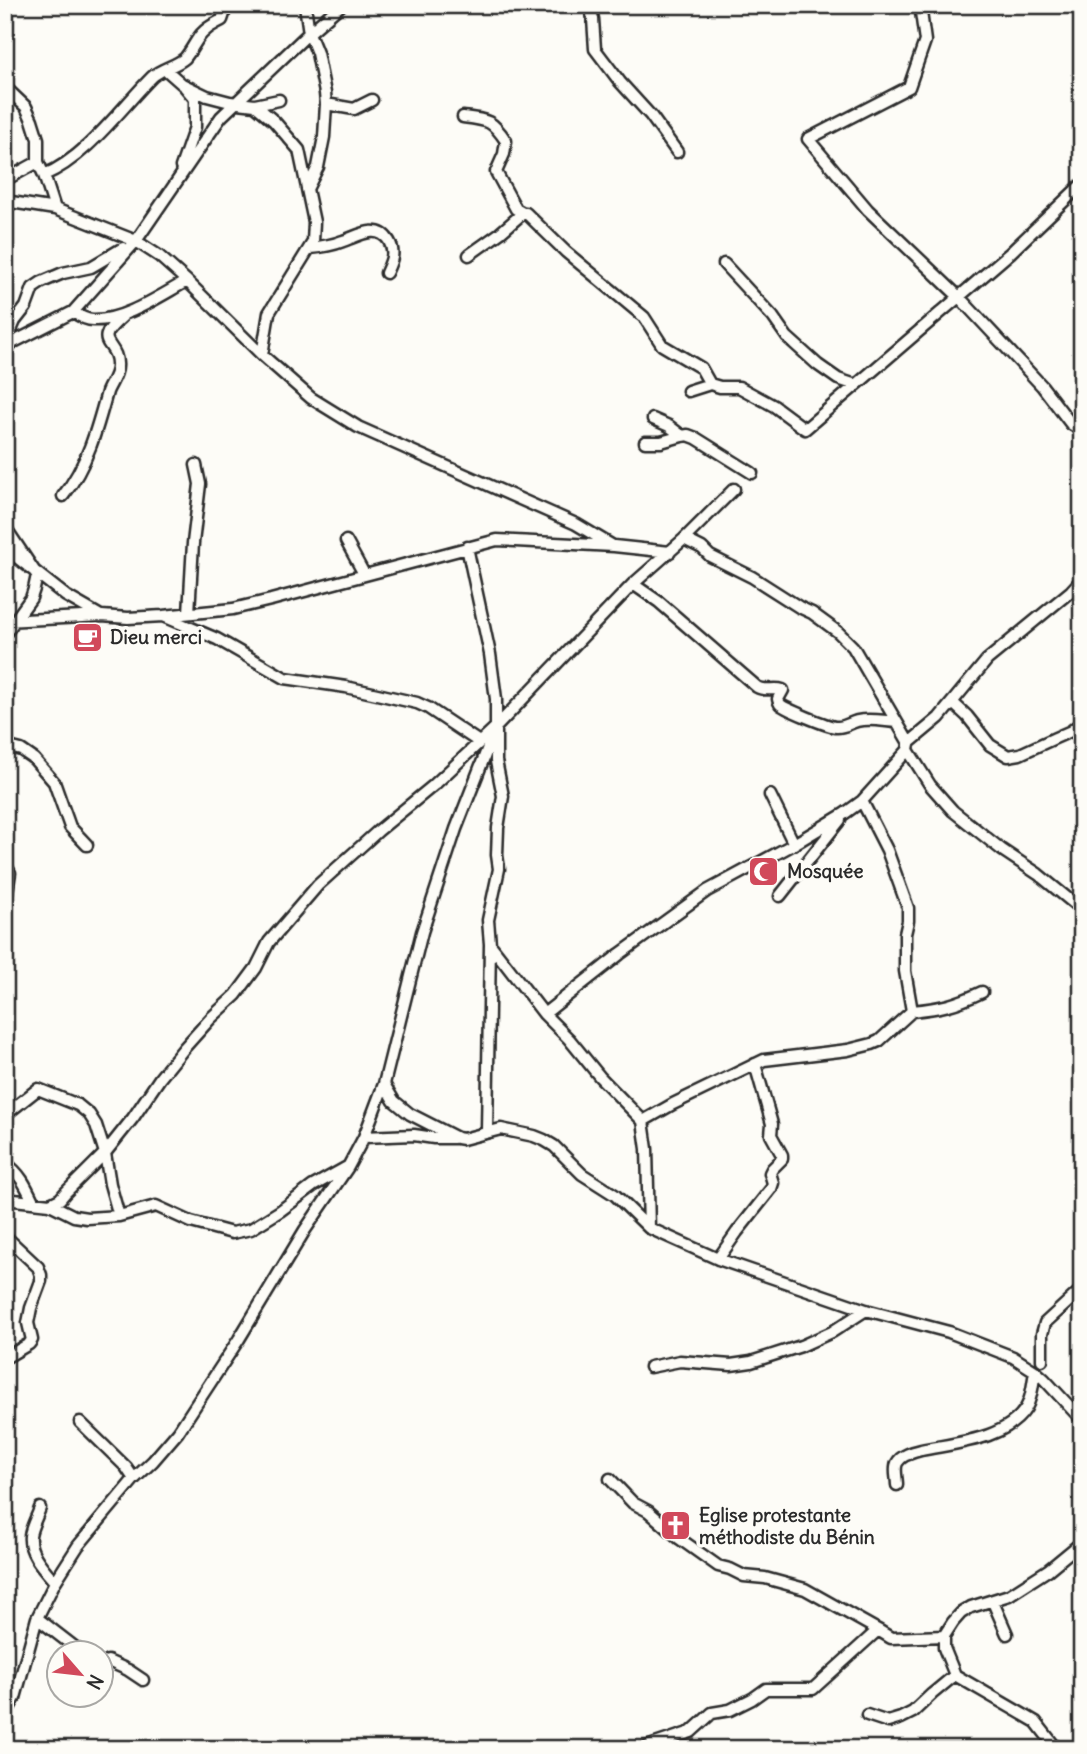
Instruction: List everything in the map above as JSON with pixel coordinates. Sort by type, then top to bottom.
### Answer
[{"type":"street","points":[[44,175],[66,164],[155,74],[179,62],[190,52],[202,33],[222,20],[227,5]]},
{"type":"street","points":[[305,5],[309,33],[317,53],[326,93],[324,137],[318,167],[307,189]]},
{"type":"street","points":[[5,346],[73,312],[136,241],[221,117],[341,5]]},
{"type":"street","points":[[590,5],[594,50],[651,116],[677,152]]},
{"type":"street","points":[[920,5],[925,41],[909,88],[808,139],[868,210],[958,296],[1042,386],[1070,424],[1082,431]]},
{"type":"street","points":[[165,69],[195,99],[195,127],[175,183]]},
{"type":"street","points":[[182,84],[207,96],[236,103],[255,105],[279,100]]},
{"type":"street","points":[[5,87],[26,107],[32,120],[38,139],[38,162],[55,209]]},
{"type":"street","points":[[326,104],[354,109],[372,100]]},
{"type":"street","points":[[255,105],[274,121],[299,150],[314,222],[313,242],[269,313],[262,355]]},
{"type":"street","points":[[463,117],[482,119],[496,126],[506,141],[504,154],[495,172],[516,208],[526,213],[566,252],[644,317],[662,345],[701,368],[710,384]]},
{"type":"street","points":[[5,180],[38,162]]},
{"type":"street","points":[[688,391],[710,384],[742,388],[774,406],[805,429],[1010,253],[1082,184]]},
{"type":"street","points":[[5,201],[55,209],[136,241],[159,256],[187,281],[310,398],[358,427],[576,524],[614,546]]},
{"type":"street","points":[[469,255],[523,213]]},
{"type":"street","points":[[310,248],[377,232],[384,235],[392,247],[393,255],[386,273]]},
{"type":"street","points":[[5,346],[33,288],[63,273],[91,267],[136,241]]},
{"type":"street","points":[[724,264],[774,317],[787,337],[838,379],[856,385]]},
{"type":"street","points":[[73,312],[91,321],[116,316],[187,281]]},
{"type":"street","points":[[63,496],[85,461],[117,369],[117,360],[106,336],[108,330],[128,312]]},
{"type":"street","points":[[653,419],[682,436]]},
{"type":"street","points":[[645,442],[661,442],[688,435],[752,472]]},
{"type":"street","points":[[189,613],[200,484],[196,465]]},
{"type":"street","points":[[50,1204],[60,1199],[105,1153],[185,1047],[236,995],[256,968],[269,942],[318,885],[434,785],[496,727],[633,584],[684,539],[734,489]]},
{"type":"street","points":[[5,529],[37,575],[33,594],[9,622],[5,634]]},
{"type":"street","points":[[684,539],[812,613],[838,632],[853,647],[930,785],[953,811],[1082,910]]},
{"type":"street","points":[[9,622],[102,616],[163,616],[233,609],[497,540],[614,546],[670,552]]},
{"type":"street","points":[[345,541],[355,554],[364,574]]},
{"type":"street","points":[[467,547],[490,654],[496,698],[496,761],[503,796],[498,828],[499,869],[488,920],[490,944],[486,1132]]},
{"type":"street","points":[[5,548],[66,596],[102,616]]},
{"type":"street","points":[[939,718],[987,660],[1082,579]]},
{"type":"street","points":[[633,584],[670,611],[757,687],[764,690],[783,690],[778,699],[785,708],[838,728],[856,721],[896,722]]},
{"type":"street","points":[[163,616],[217,639],[285,678],[346,687],[417,703],[479,742]]},
{"type":"street","points":[[544,1014],[620,954],[707,891],[844,814],[862,800],[909,746],[953,703],[990,745],[1005,755],[1014,756],[1070,731],[1082,722]]},
{"type":"street","points":[[5,1715],[15,1698],[37,1618],[55,1583],[78,1546],[178,1432],[239,1339],[305,1230],[348,1167],[364,1137],[384,1084],[422,932],[456,829],[496,727]]},
{"type":"street","points":[[5,746],[21,750],[54,782],[70,827],[87,845]]},
{"type":"street","points":[[770,795],[794,844]]},
{"type":"street","points":[[862,800],[887,850],[908,908],[905,971],[912,1011]]},
{"type":"street","points":[[780,896],[844,814]]},
{"type":"street","points":[[5,864],[10,873],[8,893],[5,896]]},
{"type":"street","points":[[490,944],[544,1014],[643,1121],[649,1228]]},
{"type":"street","points":[[643,1121],[764,1060],[848,1050],[872,1044],[879,1041],[912,1011],[943,1008],[982,992]]},
{"type":"street","points":[[718,1259],[771,1189],[773,1183],[770,1173],[782,1159],[771,1135],[772,1124],[755,1064]]},
{"type":"street","points":[[384,1084],[394,1101],[410,1114],[457,1138]]},
{"type":"street","points":[[5,1115],[35,1091],[42,1091],[78,1105],[89,1114],[96,1125],[105,1153],[119,1216]]},
{"type":"street","points":[[364,1137],[414,1135],[463,1139],[501,1129],[534,1136],[554,1146],[582,1174],[615,1195],[649,1228],[718,1259],[866,1310],[949,1332],[1013,1357],[1035,1371],[1082,1420]]},
{"type":"street","points":[[5,1163],[23,1179],[33,1201]]},
{"type":"street","points":[[5,1199],[50,1204],[74,1216],[87,1218],[119,1216],[156,1206],[191,1222],[232,1233],[251,1229],[313,1186],[348,1167]]},
{"type":"street","points":[[5,1236],[38,1267],[41,1275],[28,1322],[32,1340],[5,1358]]},
{"type":"street","points":[[1042,1360],[1042,1334],[1045,1323],[1082,1289]]},
{"type":"street","points":[[650,1367],[680,1361],[731,1365],[751,1362],[811,1342],[866,1310]]},
{"type":"street","points":[[897,1485],[897,1463],[902,1457],[915,1451],[1000,1431],[1016,1420],[1031,1395],[1035,1371]]},
{"type":"street","points":[[80,1422],[135,1479]]},
{"type":"street","points":[[610,1479],[633,1503],[648,1511],[680,1539],[718,1566],[744,1576],[789,1583],[805,1589],[891,1638],[944,1636]]},
{"type":"street","points":[[40,1508],[30,1535],[30,1545],[34,1555],[55,1583]]},
{"type":"street","points":[[1057,1749],[1036,1722],[956,1675],[944,1648],[944,1636],[961,1613],[1009,1595],[1048,1570],[1082,1542]]},
{"type":"street","points":[[993,1602],[1007,1634]]},
{"type":"street","points":[[37,1618],[62,1638]]},
{"type":"street","points":[[645,1749],[691,1732],[712,1713],[730,1710],[766,1689],[813,1689],[878,1630]]},
{"type":"street","points":[[116,1664],[143,1680]]},
{"type":"street","points":[[867,1715],[888,1722],[901,1718],[913,1712],[956,1675]]},
{"type":"place","name":"Dieu merci","points":[[87,637]]},
{"type":"place","name":"Mosquée","points":[[764,871]]},
{"type":"place","name":"Eglise protestante méthodiste du Bénin","points":[[676,1526]]}]
